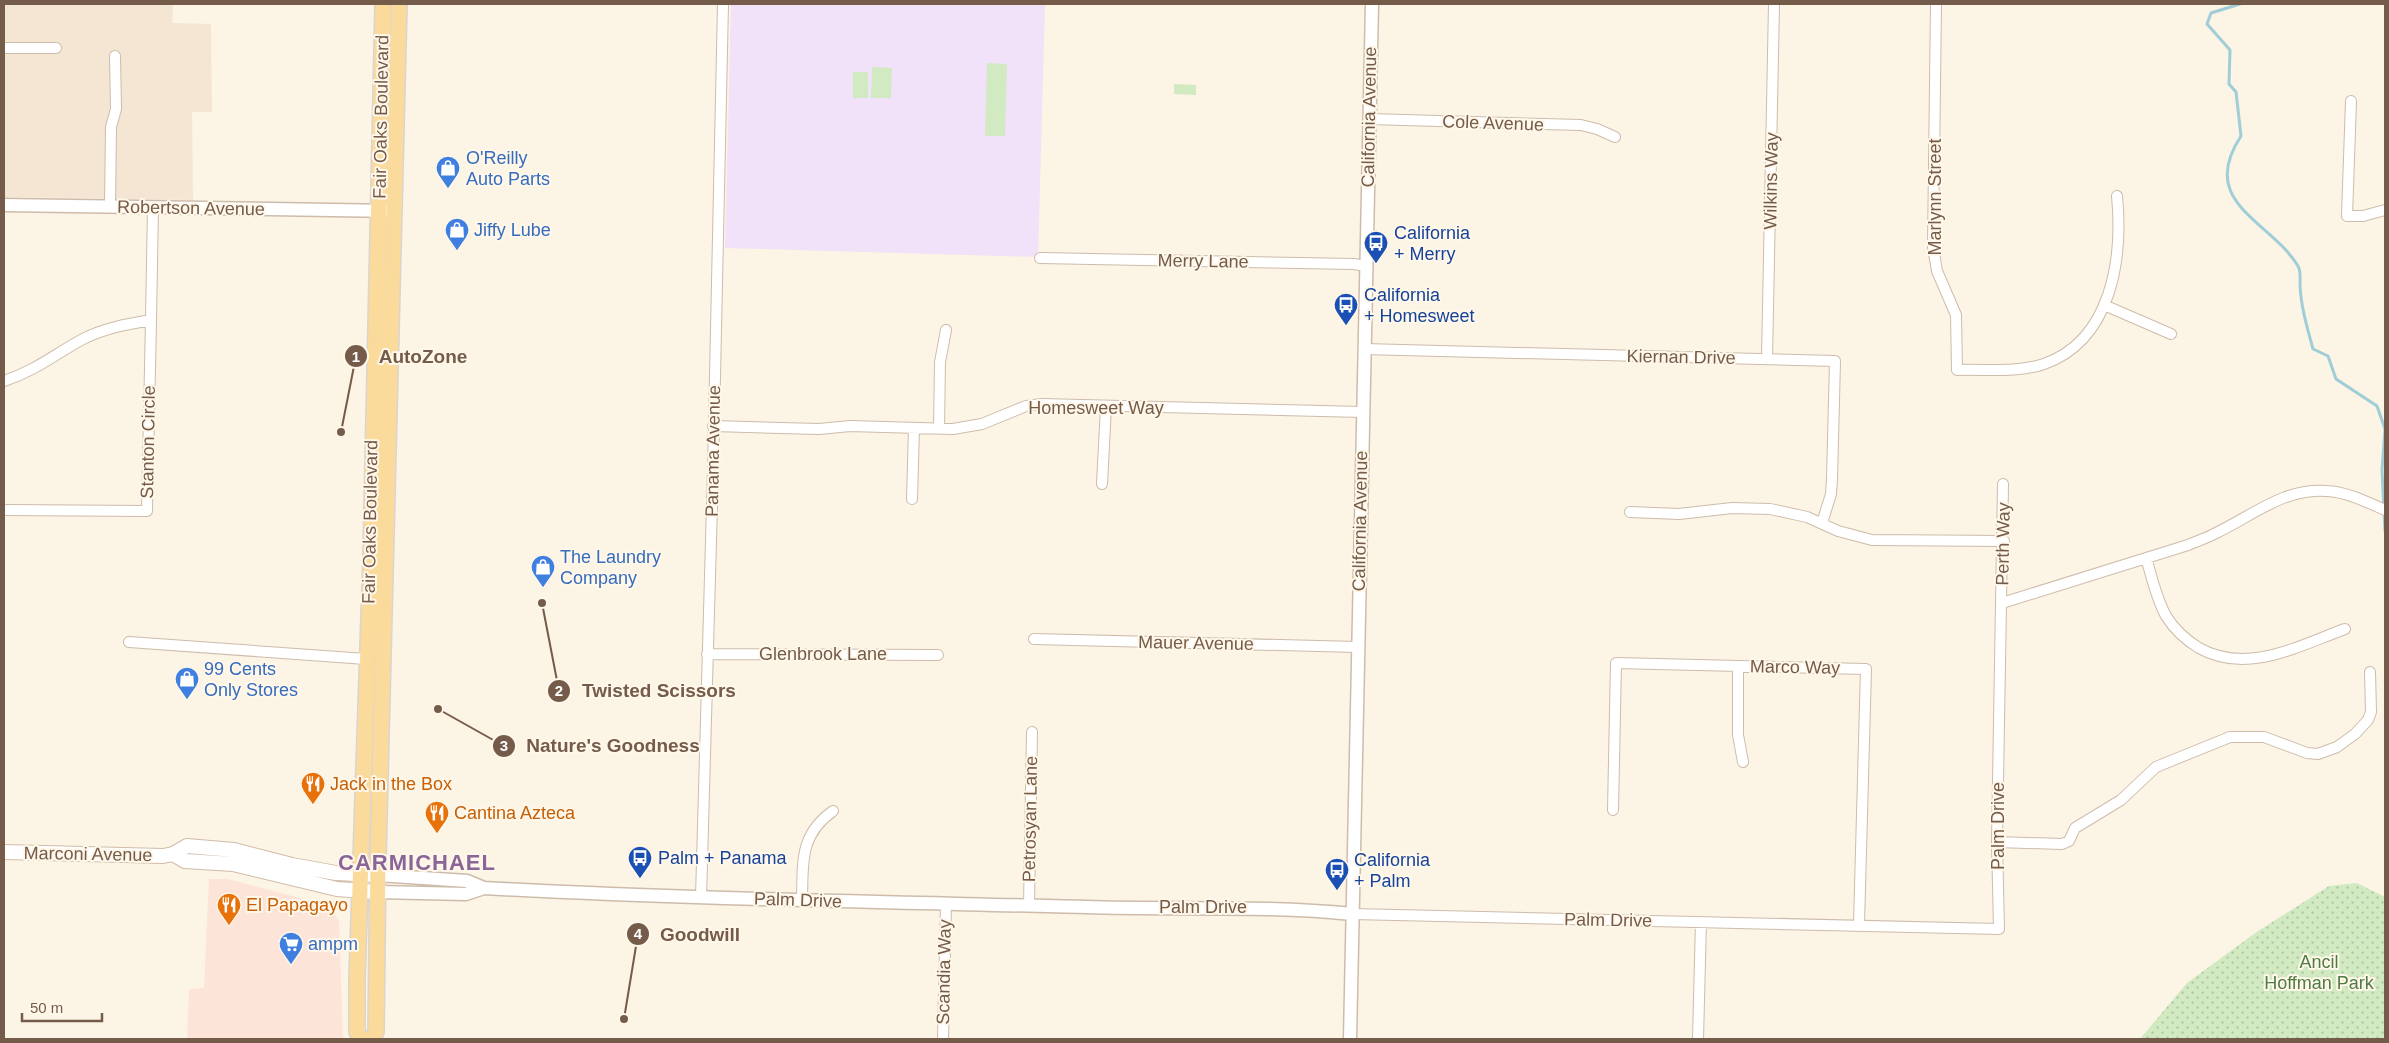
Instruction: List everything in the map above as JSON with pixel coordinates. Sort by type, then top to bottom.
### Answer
[{"type":"main road","name":"Fair Oaks Boulevard","points":[[361,1039],[357,1032],[360,874],[383,4]]},
{"type":"main road","name":"Fair Oaks Boulevard","points":[[372,1039],[376,1032],[377,892],[399,4]]},
{"type":"main road","points":[[370,547],[377,560],[376,668],[383,678]]},
{"type":"main road","name":"Marconi Avenue","points":[[173,854],[187,846],[234,850],[292,865],[336,873],[360,874]]},
{"type":"main road","name":"Marconi Avenue","points":[[4,852],[173,854],[185,861],[234,864],[336,889],[377,892]]},
{"type":"main road","name":"Palm Drive","points":[[360,874],[378,875]]},
{"type":"street","name":"Panama Avenue","points":[[701,898],[723,4]]},
{"type":"street","name":"California Avenue","points":[[1350,1039],[1372,4]]},
{"type":"street","name":"Wilkins Way","points":[[1768,359],[1774,4]]},
{"type":"street","name":"Marlynn Street","points":[[1936,4],[1933,247],[1937,271],[1956,315],[1957,370],[2012,369],[2044,364],[2059,357],[2080,342],[2096,321],[2114,276],[2118,258],[2119,220],[2117,196]]},
{"type":"street","points":[[4,48],[56,48]]},
{"type":"street","points":[[110,206],[111,126],[116,109],[115,56]]},
{"type":"street","points":[[2351,101],[2347,216],[2363,216],[2385,210]]},
{"type":"street","name":"Cole Avenue","points":[[1369,119],[1581,125],[1597,129],[1615,137]]},
{"type":"street","name":"Robertson Avenue","points":[[4,205],[395,211]]},
{"type":"street","name":"Stanton Circle","points":[[4,510],[147,511],[153,207]]},
{"type":"street","name":"Merry Lane","points":[[1040,258],[1354,264],[1366,266]]},
{"type":"street","points":[[2104,305],[2171,334]]},
{"type":"street","points":[[4,381],[34,369],[98,332],[151,320]]},
{"type":"street","points":[[939,429],[940,362],[946,330]]},
{"type":"street","name":"Kiernan Drive","points":[[1364,349],[1835,361],[1831,494],[1822,523]]},
{"type":"street","name":"Homesweet Way","points":[[713,426],[819,430],[850,426],[939,429],[982,424],[1010,411],[1034,405],[1363,412]]},
{"type":"street","points":[[1102,484],[1106,406]]},
{"type":"street","points":[[912,499],[914,428]]},
{"type":"street","name":"Perth Way","points":[[2002,603],[2003,484]]},
{"type":"street","points":[[2002,603],[2146,558],[2216,533],[2272,503],[2301,492],[2315,490],[2336,492],[2385,510]]},
{"type":"street","points":[[1630,512],[1678,514],[1751,508],[1789,512],[1854,536],[1872,540],[2004,541]]},
{"type":"street","points":[[2146,558],[2159,601],[2170,622],[2192,644],[2221,658],[2253,660],[2268,657],[2345,629]]},
{"type":"street","name":"Palm Drive","points":[[378,875],[467,881],[484,888],[701,898],[1029,906],[1298,908],[1352,914],[1859,924],[1999,929],[1997,842],[2002,603]]},
{"type":"street","name":"Mauer Avenue","points":[[1034,639],[1358,648]]},
{"type":"street","points":[[129,642],[366,659]]},
{"type":"street","name":"Glenbrook Lane","points":[[707,654],[938,655]]},
{"type":"street","name":"Marco Way","points":[[1612,810],[1616,663],[1866,669],[1859,924]]},
{"type":"street","points":[[1738,666],[1738,735],[1742,762]]},
{"type":"street","points":[[1997,842],[2062,844],[2069,841],[2076,828],[2121,800],[2156,767],[2230,737],[2264,737],[2307,753],[2318,754],[2329,751],[2355,734],[2368,720],[2371,712],[2370,672]]},
{"type":"street","name":"Petrosyan Lane","points":[[1029,906],[1032,732]]},
{"type":"street","points":[[802,901],[805,845],[818,824],[834,811]]},
{"type":"street","name":"Palm Drive","points":[[377,892],[466,894],[484,888]]},
{"type":"street","name":"Scandia Way","points":[[942,1039],[946,904]]},
{"type":"street","points":[[1698,1039],[1700,922]]},
{"type":"shaded area","points":[[4,4],[173,4],[172,23],[211,24],[212,112],[192,112],[193,200],[4,197]]},
{"type":"shaded area","points":[[731,4],[1045,4],[1038,257],[725,248]]},
{"type":"shaded area","points":[[209,879],[228,879],[330,906],[339,922],[343,1039],[187,1039],[189,989],[204,988]]},
{"type":"green space","points":[[987,63],[1007,64],[1005,136],[985,136]]},
{"type":"green space","points":[[872,67],[892,68],[891,98],[871,98]]},
{"type":"green space","points":[[853,72],[868,72],[868,98],[853,98]]},
{"type":"green space","points":[[1174,84],[1196,85],[1196,95],[1174,94]]},
{"type":"green space","name":"Ancil Hoffman Park","points":[[2357,883],[2385,897],[2385,1039],[2140,1039],[2187,983],[2258,931],[2329,886]]},
{"type":"waterway","points":[[2240,4],[2211,13],[2207,24],[2230,50],[2229,84],[2236,92],[2241,136],[2230,159],[2227,178],[2232,194],[2242,208],[2271,235],[2298,266],[2303,309],[2313,349],[2328,356],[2336,379],[2377,406],[2385,429],[2382,470],[2385,531]]},
{"type":"place","name":"O'Reilly Auto Parts","points":[[448,189]]},
{"type":"place","name":"Jiffy Lube","points":[[457,251]]},
{"type":"place","name":"California + Merry","points":[[1376,264]]},
{"type":"place","name":"California + Homesweet","points":[[1346,326]]},
{"type":"place","name":"AutoZone","points":[[341,432]]},
{"type":"place","name":"The Laundry Company","points":[[543,588]]},
{"type":"place","name":"Twisted Scissors","points":[[542,603]]},
{"type":"place","name":"99 Cents Only Stores","points":[[187,700]]},
{"type":"place","name":"Nature's Goodness","points":[[438,709]]},
{"type":"place","name":"Jack in the Box","points":[[313,805]]},
{"type":"place","name":"Cantina Azteca","points":[[437,834]]},
{"type":"place","name":"Palm + Panama","points":[[640,879]]},
{"type":"place","name":"California + Palm","points":[[1337,891]]},
{"type":"place","name":"El Papagayo","points":[[229,926]]},
{"type":"place","name":"ampm","points":[[291,965]]},
{"type":"place","name":"Goodwill","points":[[624,1019]]},
{"type":"district","name":"CARMICHAEL","points":[[417,862]]}]
